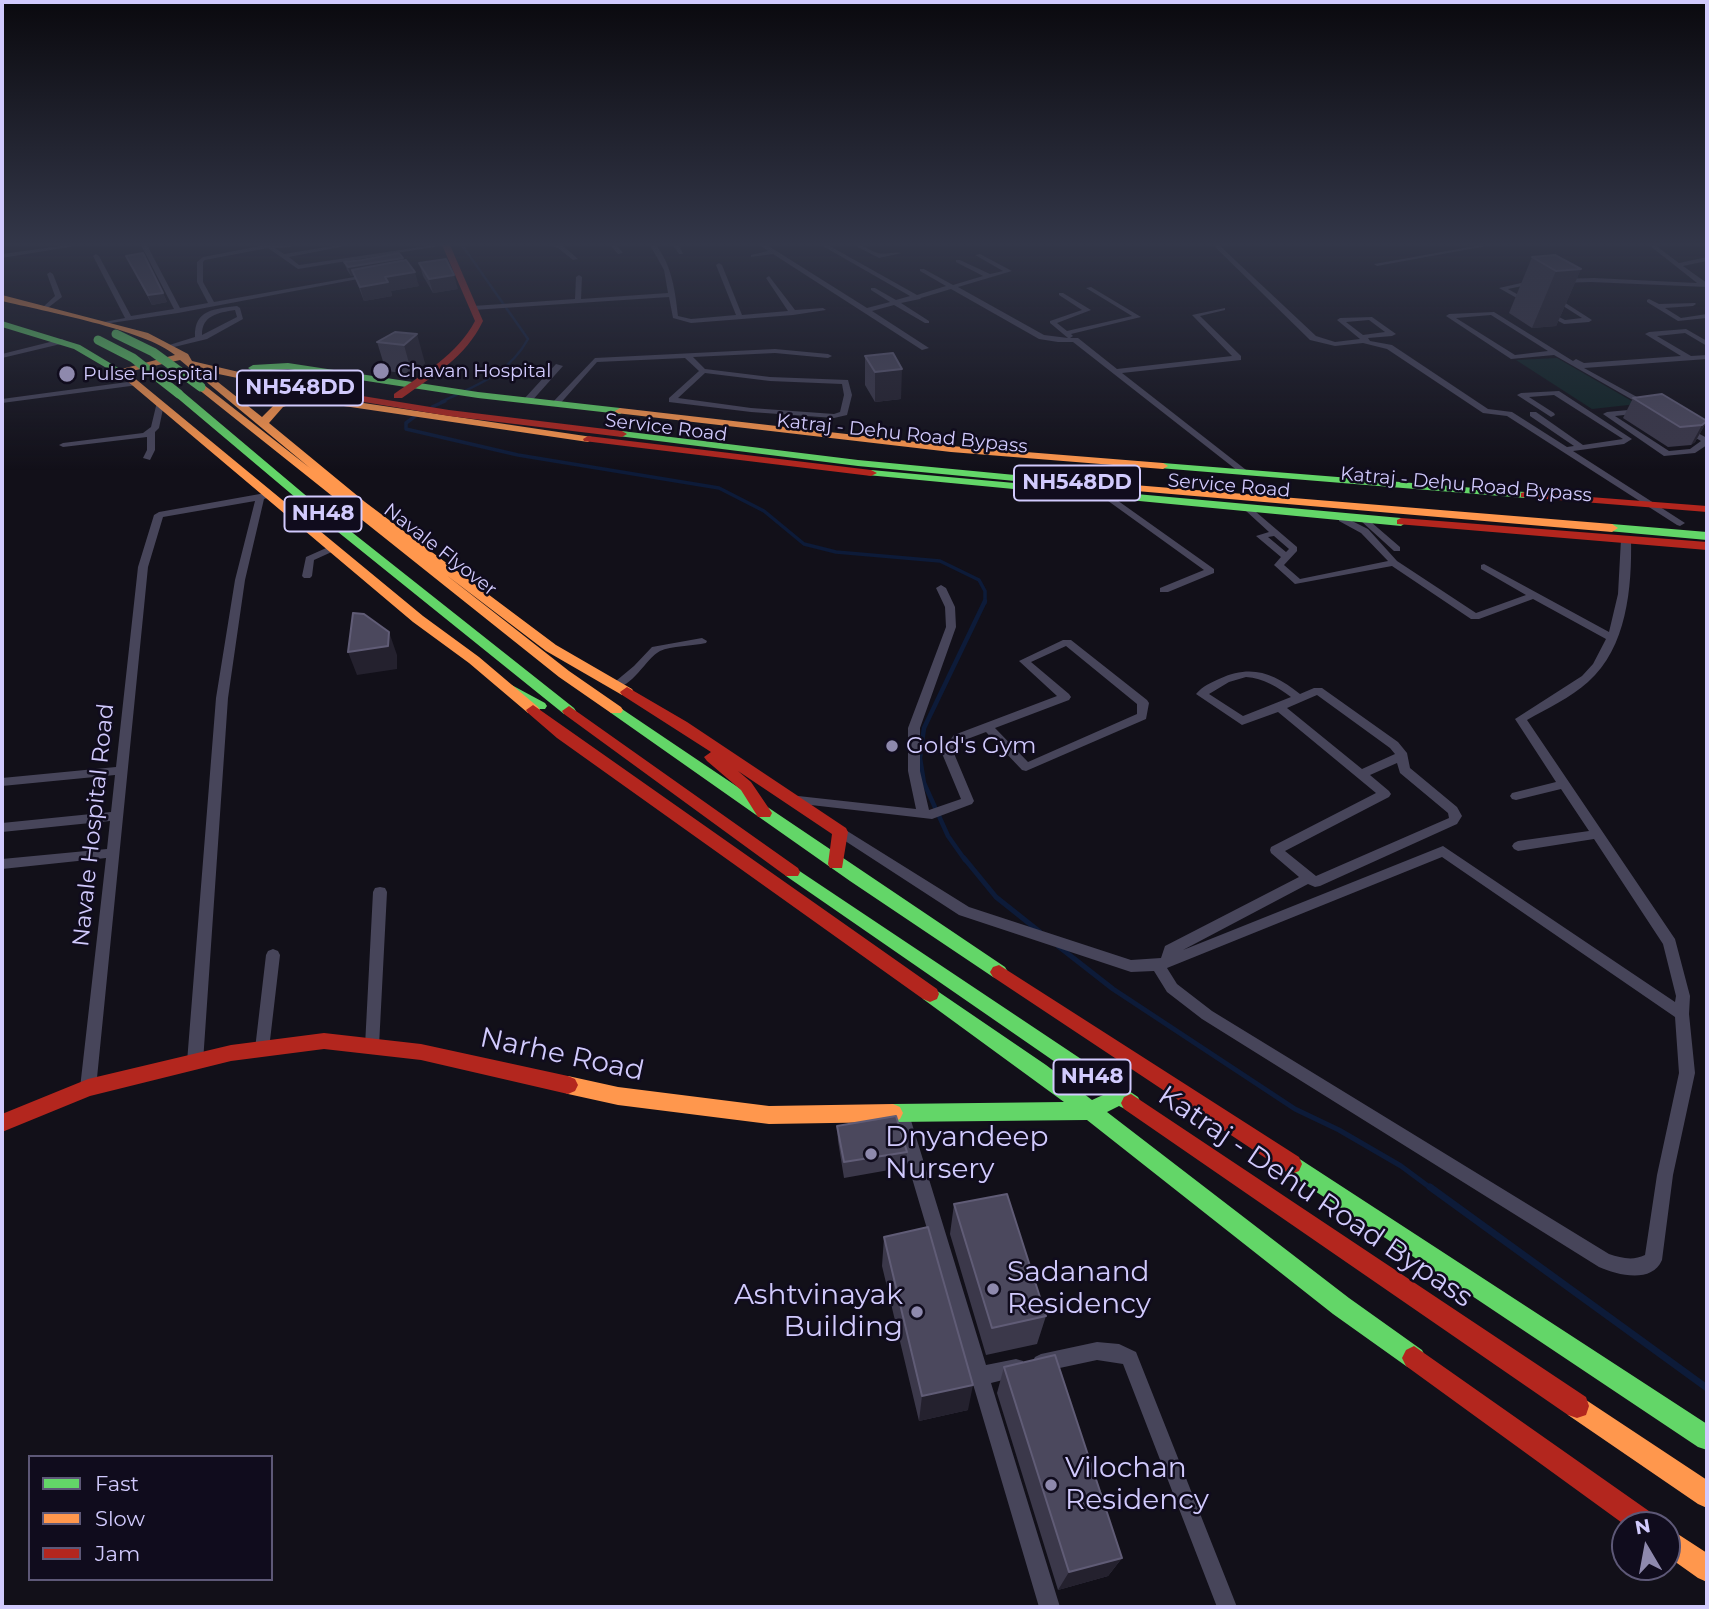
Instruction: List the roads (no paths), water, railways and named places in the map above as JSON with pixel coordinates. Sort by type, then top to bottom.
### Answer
[{"type":"main road","name":"Navale Flyover","points":[[18,320],[98,340],[133,358],[486,645]]},
{"type":"main road","name":"Navale Flyover","points":[[73,320],[111,328],[202,381],[331,492],[496,619]]},
{"type":"main road","name":"Katraj - Dehu Road Bypass","points":[[85,320],[254,379],[376,405],[412,398]]},
{"type":"main road","points":[[412,398],[473,336],[479,320]]},
{"type":"main road","points":[[2,324],[62,341],[128,378],[265,496],[506,686],[562,735],[1039,1071],[1341,1306],[1627,1511]]},
{"type":"main road","points":[[128,378],[178,354],[202,381],[263,424],[540,640],[840,832],[836,864]]},
{"type":"main road","name":"Katraj - Dehu Road Bypass","points":[[128,378],[178,354],[412,398],[452,412],[858,463],[1331,512],[1707,536]]},
{"type":"main road","points":[[128,378],[202,381]]},
{"type":"main road","points":[[412,398],[478,395],[951,449],[1707,509]]},
{"type":"main road","points":[[263,424],[266,415],[277,405],[296,398],[376,405]]},
{"type":"main road","name":"Service Road","points":[[412,398],[517,430],[811,467],[1249,509],[1331,512],[1364,519],[1707,546]]},
{"type":"main road","name":"Katraj - Dehu Road Bypass","points":[[452,412],[884,455],[1707,525]]},
{"type":"main road","points":[[1246,473],[1263,489]]},
{"type":"main road","name":"Katraj - Dehu Road Bypass","points":[[496,619],[598,698],[836,864],[1707,1438]]},
{"type":"main road","name":"Katraj - Dehu Road Bypass","points":[[486,645],[538,688],[830,899],[1707,1495]]},
{"type":"main road","points":[[506,686],[526,696],[601,746],[646,766]]},
{"type":"main road","points":[[598,698],[691,736],[746,786],[765,814]]},
{"type":"main road","name":"Narhe Road","points":[[2,1123],[88,1088],[195,1062],[324,1041],[421,1052],[618,1096],[769,1115],[1089,1111],[1120,1096]]},
{"type":"main road","points":[[1681,1550],[1707,1569]]},
{"type":"street","points":[[111,328],[123,320]]},
{"type":"street","points":[[199,337],[198,329],[201,320]]},
{"type":"street","points":[[178,354],[199,337],[236,320]]},
{"type":"street","points":[[679,320],[702,320]]},
{"type":"street","points":[[881,320],[925,348]]},
{"type":"street","points":[[1012,320],[1042,337],[1058,340],[1127,320]]},
{"type":"street","points":[[1058,320],[1052,322],[1246,473]]},
{"type":"street","points":[[1117,371],[1238,358],[1200,320]]},
{"type":"street","points":[[1294,320],[1313,338],[1335,344],[1392,334],[1374,320]]},
{"type":"street","points":[[1340,320],[1364,339],[1389,347],[1486,411],[1509,414],[1680,523]]},
{"type":"street","points":[[1455,320],[1514,357],[1553,354]]},
{"type":"street","points":[[1503,320],[1553,354],[1581,366],[1707,355]]},
{"type":"street","points":[[1559,320],[1564,323],[1589,320]]},
{"type":"street","points":[[1687,356],[1649,334],[1686,331],[1707,344]]},
{"type":"street","points":[[2,356],[62,341]]},
{"type":"street","points":[[1543,341],[1653,409],[1606,414],[1667,454],[1692,451],[1707,441],[1674,422]]},
{"type":"street","points":[[555,404],[595,360],[775,351],[828,356]]},
{"type":"street","points":[[686,355],[703,371],[770,379],[845,382],[848,395],[844,414],[834,416],[751,410],[672,400],[703,371]]},
{"type":"street","points":[[527,401],[559,366]]},
{"type":"street","points":[[2,401],[128,378]]},
{"type":"street","points":[[1551,415],[1521,395],[1556,393],[1628,439],[1625,442],[1565,450]]},
{"type":"street","points":[[63,445],[138,437],[155,428],[160,404]]},
{"type":"street","points":[[1533,414],[1583,447]]},
{"type":"street","points":[[147,458],[152,450],[151,431]]},
{"type":"street","points":[[195,1062],[222,698],[240,580],[265,496]]},
{"type":"street","name":"Navale Hospital Road","points":[[88,1088],[143,567],[159,515],[265,496]]},
{"type":"street","points":[[1107,496],[1211,571],[1164,590]]},
{"type":"street","points":[[1249,509],[1294,549],[1279,565],[1298,582],[1394,563]]},
{"type":"street","points":[[1331,512],[1354,523],[1386,550],[1394,563],[1475,617],[1534,595]]},
{"type":"street","points":[[1364,519],[1397,549]]},
{"type":"street","points":[[1276,533],[1261,536],[1286,557]]},
{"type":"street","points":[[1309,878],[1170,950],[1163,963],[1172,988],[1208,1015],[1605,1261],[1631,1269],[1653,1260],[1665,1175],[1687,1073],[1683,996],[1670,943],[1521,719],[1587,677],[1611,638],[1628,570],[1626,539]]},
{"type":"street","points":[[307,576],[309,559],[333,548]]},
{"type":"street","points":[[1484,567],[1611,638]]},
{"type":"street","points":[[927,814],[914,771],[914,728],[951,627],[950,607],[941,588]]},
{"type":"street","points":[[615,686],[656,649],[702,641]]},
{"type":"street","points":[[788,799],[927,814],[968,801],[947,751],[958,738],[987,726],[1065,697],[1024,661],[1067,642],[1143,703],[1144,710],[1142,716],[1026,767],[987,726]]},
{"type":"street","points":[[1279,707],[1385,794],[1276,850],[1315,882],[1452,821],[1455,816],[1453,810],[1404,770],[1401,756],[1394,745],[1318,690],[1279,707],[1242,721],[1202,694],[1237,674],[1247,673],[1276,681],[1299,698]]},
{"type":"street","points":[[1361,774],[1401,756]]},
{"type":"street","points":[[2,782],[122,770]]},
{"type":"street","points":[[1516,796],[1563,784]]},
{"type":"street","points":[[2,827],[117,816]]},
{"type":"street","points":[[840,832],[964,911],[1131,966],[1163,963],[1443,851],[1682,1014]]},
{"type":"street","points":[[1518,846],[1598,834]]},
{"type":"street","points":[[2,864],[113,853]]},
{"type":"street","points":[[372,1046],[380,892]]},
{"type":"street","points":[[262,1049],[273,956]]},
{"type":"street","points":[[901,1114],[1050,1607]]},
{"type":"street","points":[[979,1376],[1102,1350],[1117,1351],[1130,1358],[1227,1607]]},
{"type":"waterway","points":[[441,402],[490,378],[520,351],[528,339],[515,320]]},
{"type":"waterway","points":[[432,407],[445,401]]},
{"type":"waterway","points":[[418,414],[406,423],[406,429],[518,455],[719,488],[764,511],[804,544],[836,552],[940,561],[979,580],[985,591],[985,601]]},
{"type":"waterway","points":[[965,860],[948,836],[924,783],[920,758],[924,728],[985,601]]},
{"type":"waterway","points":[[964,858],[996,897],[1040,932]]},
{"type":"waterway","points":[[1058,946],[1113,989],[1295,1109],[1339,1130],[1401,1166],[1432,1189]]},
{"type":"waterway","points":[[1430,1187],[1707,1388]]},
{"type":"place","name":"Chavan Hospital","points":[[381,371]]},
{"type":"place","name":"Pulse Hospital","points":[[67,374]]},
{"type":"place","name":"Gold's Gym","points":[[892,746]]},
{"type":"place","name":"Dnyandeep Nursery","points":[[871,1154]]},
{"type":"place","name":"Sadanand Residency","points":[[993,1289]]},
{"type":"place","name":"Ashtvinayak Building","points":[[917,1312]]},
{"type":"place","name":"Vilochan Residency","points":[[1051,1485]]}]
